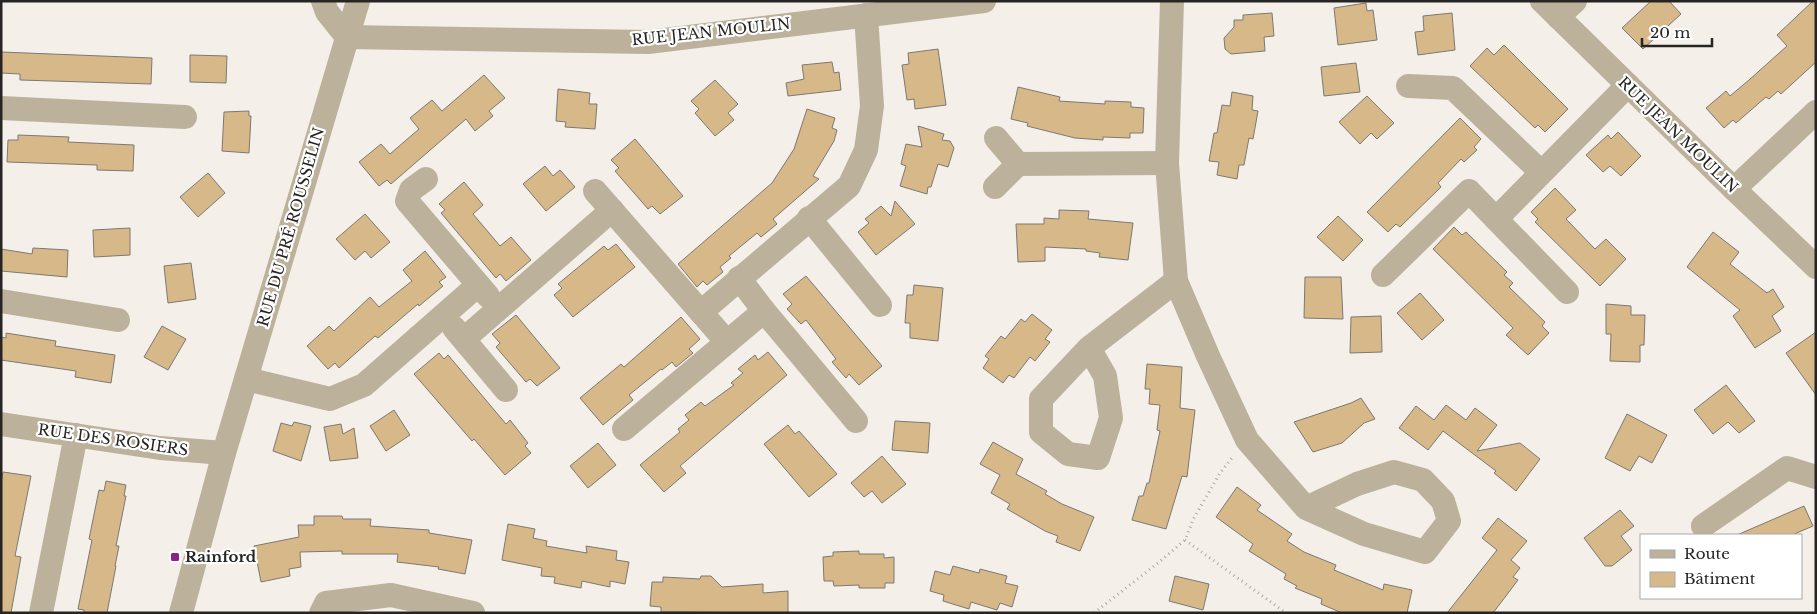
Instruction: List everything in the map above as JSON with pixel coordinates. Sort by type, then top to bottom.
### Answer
[{"type":"street","points":[[323,1],[327,12],[347,37]]},
{"type":"street","name":"RUE DU PRÉ ROUSSELIN","points":[[181,613],[224,454],[358,1]]},
{"type":"street","name":"RUE JEAN MOULIN","points":[[347,37],[648,42],[984,1]]},
{"type":"street","points":[[1172,1],[1166,163],[1176,280],[1208,356],[1247,440],[1306,508],[1364,534],[1425,552],[1449,521],[1443,501],[1423,480],[1394,472],[1357,484],[1306,508]]},
{"type":"street","name":"RUE JEAN MOULIN","points":[[1559,6],[1628,85],[1816,267]]},
{"type":"street","points":[[701,312],[809,218],[849,186],[866,150],[872,106],[866,15]]},
{"type":"street","points":[[1496,219],[1628,85]]},
{"type":"street","points":[[1408,86],[1454,88],[1542,172]]},
{"type":"street","points":[[1,108],[184,117]]},
{"type":"street","points":[[1734,189],[1816,112]]},
{"type":"street","points":[[996,138],[1018,164]]},
{"type":"street","points":[[995,187],[1018,164],[1166,163]]},
{"type":"street","points":[[426,179],[411,190],[407,201],[498,309]]},
{"type":"street","points":[[595,191],[727,342]]},
{"type":"street","points":[[1383,275],[1469,191],[1567,292]]},
{"type":"street","points":[[464,339],[612,210]]},
{"type":"street","points":[[809,218],[880,306]]},
{"type":"street","points":[[739,278],[764,311],[856,421]]},
{"type":"street","points":[[1089,348],[1176,280]]},
{"type":"street","points":[[246,379],[330,399],[364,385],[444,317],[478,285]]},
{"type":"street","points":[[1,302],[118,320]]},
{"type":"street","points":[[624,429],[764,311]]},
{"type":"street","points":[[444,317],[506,390]]},
{"type":"street","name":"RUE DES ROSIERS","points":[[1,424],[160,448],[224,454]]},
{"type":"street","points":[[41,613],[76,435]]},
{"type":"street","points":[[1703,526],[1787,468],[1816,477]]},
{"type":"street","points":[[321,613],[326,603],[389,604],[473,613]]},
{"type":"path","points":[[1094,613],[1185,540],[1194,518],[1220,474],[1247,440]]},
{"type":"path","points":[[1185,540],[1286,613]]},
{"type":"building","points":[[1651,1],[1669,1],[1681,14],[1643,49],[1622,28]]},
{"type":"building","points":[[1813,1],[1816,1],[1816,62],[1781,94],[1778,91],[1769,99],[1766,97],[1736,123],[1733,120],[1724,128],[1706,108],[1726,91],[1730,96],[1787,46],[1777,35]]},
{"type":"building","points":[[1366,3],[1367,11],[1373,10],[1377,40],[1338,45],[1334,8]]},
{"type":"building","points":[[1272,13],[1274,36],[1264,37],[1265,51],[1231,54],[1225,49],[1224,38],[1234,27],[1234,20],[1243,20],[1243,15]]},
{"type":"building","points":[[1452,13],[1455,50],[1418,55],[1415,32],[1424,31],[1423,16]]},
{"type":"building","points":[[1504,45],[1568,109],[1545,132],[1538,125],[1535,128],[1470,66],[1487,48],[1494,55]]},
{"type":"building","points":[[938,49],[946,105],[915,109],[914,99],[907,100],[902,65],[909,64],[908,53]]},
{"type":"building","points":[[1,52],[152,58],[151,84],[20,80],[20,74],[1,73]]},
{"type":"building","points":[[190,55],[227,56],[226,83],[190,82]]},
{"type":"building","points":[[832,62],[834,73],[839,72],[841,90],[788,96],[786,83],[804,79],[802,65]]},
{"type":"building","points":[[1356,63],[1360,92],[1324,96],[1321,67]]},
{"type":"building","points":[[484,75],[505,98],[489,111],[493,116],[475,131],[466,119],[391,184],[387,180],[379,186],[359,162],[381,144],[390,154],[419,129],[410,118],[432,100],[442,111]]},
{"type":"building","points":[[715,80],[738,104],[728,113],[734,120],[715,136],[695,113],[699,109],[691,101]]},
{"type":"building","points":[[1018,87],[1060,97],[1059,101],[1105,104],[1105,101],[1131,102],[1131,107],[1144,108],[1143,133],[1130,133],[1130,138],[1103,137],[1103,140],[1075,138],[1027,126],[1028,123],[1011,119]]},
{"type":"building","points":[[558,89],[590,93],[589,104],[597,104],[595,129],[565,127],[566,122],[556,121]]},
{"type":"building","points":[[1232,92],[1253,96],[1252,110],[1258,111],[1253,139],[1249,138],[1244,165],[1239,165],[1237,179],[1217,175],[1219,162],[1209,161],[1222,105],[1230,106]]},
{"type":"building","points":[[1367,96],[1394,123],[1377,139],[1371,133],[1360,144],[1339,122]]},
{"type":"building","points":[[807,109],[835,118],[832,128],[837,130],[834,141],[813,176],[819,179],[773,219],[777,224],[761,237],[757,233],[729,256],[731,258],[720,267],[723,272],[707,285],[703,281],[697,287],[678,264],[772,183],[794,149]]},
{"type":"building","points":[[249,111],[249,116],[251,116],[249,153],[222,151],[224,112]]},
{"type":"building","points":[[1460,118],[1481,139],[1474,147],[1477,150],[1464,162],[1461,159],[1438,183],[1441,187],[1400,227],[1396,224],[1388,232],[1367,212]]},
{"type":"building","points":[[918,126],[944,134],[942,140],[950,141],[954,148],[948,167],[938,164],[927,194],[900,186],[906,166],[901,164],[906,144],[922,147]]},
{"type":"building","points":[[1618,132],[1641,156],[1621,176],[1610,166],[1603,172],[1586,155],[1608,135],[1611,139]]},
{"type":"building","points":[[18,135],[69,137],[68,142],[134,145],[133,171],[97,170],[97,165],[7,162],[8,140],[18,140]]},
{"type":"building","points":[[635,139],[683,196],[660,214],[652,206],[648,209],[615,171],[619,168],[611,160]]},
{"type":"building","points":[[545,166],[553,176],[560,170],[575,187],[546,211],[523,184]]},
{"type":"building","points":[[208,173],[225,193],[198,217],[180,197]]},
{"type":"building","points":[[464,182],[483,205],[473,214],[500,246],[511,237],[531,260],[506,281],[500,274],[496,278],[441,213],[445,210],[439,204]]},
{"type":"building","points":[[1555,188],[1576,210],[1566,219],[1595,249],[1606,239],[1626,259],[1600,286],[1535,222],[1538,219],[1531,212]]},
{"type":"building","points":[[895,201],[915,224],[876,255],[858,232],[869,223],[865,219],[881,206],[891,216]]},
{"type":"building","points":[[1059,210],[1089,211],[1088,219],[1133,223],[1128,260],[1099,257],[1100,253],[1086,251],[1086,249],[1045,247],[1045,261],[1018,262],[1016,224],[1044,224],[1044,218],[1059,219]]},
{"type":"building","points":[[365,214],[390,242],[371,258],[365,251],[355,260],[336,239]]},
{"type":"building","points":[[1338,216],[1363,240],[1343,261],[1317,237]]},
{"type":"building","points":[[1454,227],[1462,235],[1466,232],[1507,272],[1504,275],[1513,283],[1509,287],[1545,322],[1542,326],[1549,333],[1528,355],[1506,335],[1513,328],[1433,249]]},
{"type":"building","points":[[130,228],[130,255],[94,257],[93,230]]},
{"type":"building","points":[[1713,232],[1739,252],[1730,264],[1767,293],[1773,289],[1784,307],[1772,316],[1781,331],[1755,348],[1733,316],[1740,310],[1687,267]]},
{"type":"building","points":[[616,244],[635,267],[573,317],[554,295],[562,288],[558,284],[604,246],[608,250]]},
{"type":"building","points":[[33,248],[68,250],[67,277],[1,271],[1,249],[32,254]]},
{"type":"building","points":[[425,251],[446,277],[439,282],[443,286],[419,306],[418,304],[378,338],[375,336],[339,368],[335,363],[328,369],[307,346],[329,326],[334,331],[370,297],[379,307],[412,281],[403,270]]},
{"type":"building","points":[[191,263],[196,299],[168,303],[164,266]]},
{"type":"building","points":[[806,276],[882,366],[859,385],[849,374],[846,378],[832,362],[836,359],[806,320],[801,324],[787,309],[792,304],[783,294]]},
{"type":"building","points":[[1305,277],[1341,277],[1343,319],[1304,318]]},
{"type":"building","points":[[914,285],[943,288],[938,341],[910,338],[910,323],[905,323],[907,295],[913,295]]},
{"type":"building","points":[[1420,293],[1444,320],[1422,340],[1397,313]]},
{"type":"building","points":[[1606,304],[1631,306],[1631,315],[1645,315],[1644,345],[1640,345],[1640,362],[1610,361],[1611,334],[1606,334]]},
{"type":"building","points":[[1032,314],[1052,330],[1045,339],[1050,342],[1035,361],[1030,357],[1014,378],[1009,375],[1003,383],[983,368],[989,359],[985,356],[1001,336],[1005,339],[1021,319],[1025,322]]},
{"type":"building","points":[[516,315],[560,368],[537,386],[530,379],[526,382],[496,347],[500,343],[492,334]]},
{"type":"building","points":[[1381,316],[1382,352],[1350,353],[1351,317]]},
{"type":"building","points":[[681,317],[700,339],[689,349],[693,353],[676,367],[672,362],[661,369],[629,395],[633,400],[603,425],[580,398],[621,364],[624,367]]},
{"type":"building","points":[[162,326],[186,339],[168,370],[144,357]]},
{"type":"building","points":[[1816,332],[1816,395],[1786,353]]},
{"type":"building","points":[[6,333],[56,341],[55,346],[115,355],[111,383],[75,377],[76,371],[1,360],[1,337],[6,338]]},
{"type":"building","points":[[768,352],[787,375],[680,466],[686,473],[664,492],[640,465],[680,432],[678,429],[689,420],[685,415],[701,402],[705,406],[734,385],[731,383],[743,373],[738,369],[755,355],[758,360]]},
{"type":"building","points":[[439,353],[444,359],[448,355],[506,424],[510,420],[528,443],[525,446],[531,453],[505,475],[474,439],[472,441],[414,374]]},
{"type":"building","points":[[1147,364],[1182,367],[1180,408],[1195,410],[1187,477],[1182,476],[1166,529],[1132,520],[1139,496],[1143,496],[1147,483],[1149,483],[1160,431],[1157,430],[1160,405],[1149,404],[1150,389],[1145,389]]},
{"type":"building","points":[[1726,385],[1755,421],[1739,433],[1728,422],[1713,434],[1694,410]]},
{"type":"building","points":[[1361,398],[1375,419],[1364,423],[1342,443],[1313,452],[1294,422]]},
{"type":"building","points":[[1446,405],[1466,420],[1475,408],[1497,425],[1477,451],[1520,443],[1540,459],[1516,491],[1494,473],[1496,471],[1443,431],[1428,450],[1399,428],[1416,406],[1434,420]]},
{"type":"building","points":[[394,410],[410,435],[386,451],[370,426]]},
{"type":"building","points":[[1627,414],[1667,435],[1652,463],[1639,456],[1630,471],[1605,458]]},
{"type":"building","points":[[895,421],[930,423],[928,453],[892,450]]},
{"type":"building","points":[[294,422],[311,426],[301,461],[273,451],[281,423],[292,426]]},
{"type":"building","points":[[341,424],[343,434],[354,428],[358,458],[330,461],[324,427]]},
{"type":"building","points":[[788,425],[795,434],[799,431],[837,474],[809,497],[764,444]]},
{"type":"building","points":[[993,442],[1023,459],[1016,474],[1047,491],[1045,494],[1062,504],[1094,517],[1080,551],[1056,542],[1058,536],[1045,531],[1007,509],[1010,504],[991,493],[1000,475],[980,464]]},
{"type":"building","points":[[598,443],[616,465],[588,488],[570,466]]},
{"type":"building","points":[[882,456],[906,484],[882,503],[872,491],[864,497],[851,483]]},
{"type":"building","points":[[3,472],[31,476],[15,556],[21,557],[11,613],[1,613],[1,483]]},
{"type":"building","points":[[106,481],[126,485],[124,496],[126,496],[116,546],[119,546],[116,566],[107,613],[84,613],[84,610],[78,609],[92,540],[89,539],[99,490],[104,491]]},
{"type":"building","points":[[1237,487],[1261,505],[1257,510],[1292,534],[1287,541],[1304,552],[1336,565],[1334,570],[1383,590],[1384,584],[1412,590],[1407,613],[1342,613],[1321,604],[1322,599],[1295,588],[1297,586],[1284,579],[1286,574],[1249,551],[1253,544],[1216,517]]},
{"type":"building","points":[[1804,506],[1813,526],[1794,534],[1739,534]]},
{"type":"building","points":[[1620,510],[1634,526],[1621,536],[1632,550],[1612,566],[1605,566],[1584,538]]},
{"type":"building","points":[[314,516],[371,519],[370,526],[429,530],[429,533],[472,540],[465,574],[438,569],[439,567],[397,562],[398,554],[342,554],[342,551],[300,552],[301,567],[289,569],[290,576],[261,582],[254,546],[299,537],[298,525],[314,525]]},
{"type":"building","points":[[1498,518],[1527,541],[1511,560],[1520,568],[1513,577],[1518,580],[1493,613],[1447,613],[1497,550],[1482,538]]},
{"type":"building","points":[[508,524],[535,529],[533,538],[547,541],[546,546],[587,553],[586,546],[617,551],[616,560],[629,562],[625,584],[610,581],[610,587],[582,581],[581,588],[554,583],[555,577],[541,576],[542,568],[502,560]]},
{"type":"building","points":[[859,551],[859,554],[884,554],[884,558],[894,557],[894,583],[885,583],[885,588],[859,588],[859,585],[834,586],[833,581],[824,581],[823,557],[833,556],[833,552]]},
{"type":"building","points":[[953,566],[979,573],[980,569],[1007,576],[1005,583],[1018,586],[1012,607],[1000,603],[997,610],[971,602],[969,609],[943,601],[944,595],[930,591],[935,571],[950,575]]},
{"type":"building","points":[[701,576],[711,576],[722,587],[763,584],[763,593],[788,591],[788,613],[661,612],[661,607],[650,606],[652,582],[663,582],[663,577],[700,579]]},
{"type":"building","points":[[1175,576],[1209,584],[1203,610],[1169,601]]},
{"type":"place","name":"Rainford","points":[[175,557]]}]
